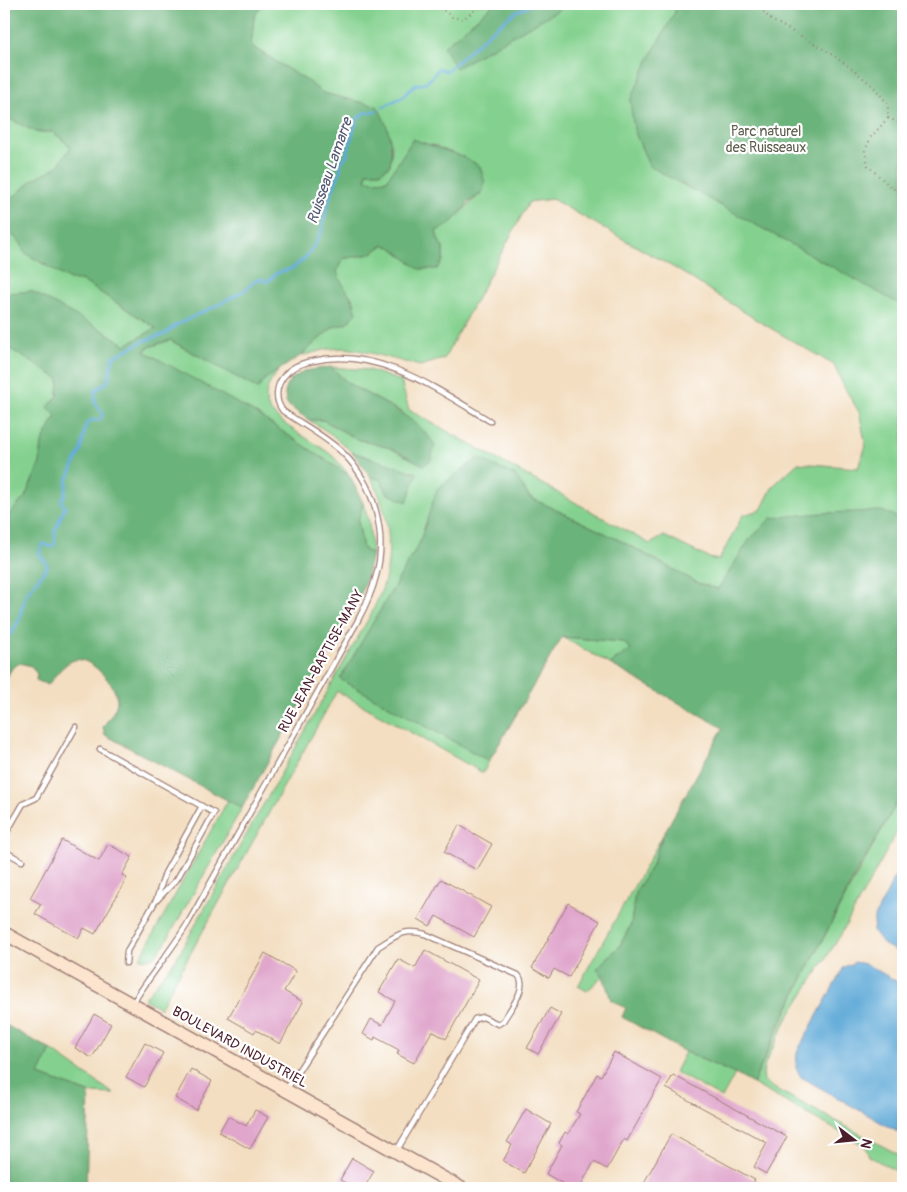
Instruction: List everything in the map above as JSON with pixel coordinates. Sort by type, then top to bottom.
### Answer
[{"type":"street","name":"BOULEVARD INDUSTRIEL","points":[[4,933],[461,1188]]},
{"type":"lane","name":"RUE JEAN-BAPTISE-MANY","points":[[132,1004],[188,923],[363,611],[377,576],[380,550],[378,523],[375,508],[364,481],[351,462],[334,445],[283,411],[278,404],[277,396],[281,379],[287,372],[306,362],[334,358],[360,360],[392,368],[415,378],[490,421]]},
{"type":"lane","points":[[4,837],[23,804],[36,798],[76,726]]},
{"type":"lane","points":[[100,749],[214,813],[177,879],[155,902]]},
{"type":"lane","points":[[126,963],[127,951],[155,902],[165,873],[202,806]]},
{"type":"lane","points":[[4,851],[22,861]]},
{"type":"lane","points":[[286,1090],[378,947],[402,932],[414,931],[425,934],[521,977],[520,990],[503,1021],[498,1024],[482,1017],[475,1019],[396,1152]]},
{"type":"path","points":[[436,4],[452,17],[464,18],[483,4]]},
{"type":"path","points":[[757,4],[770,20],[827,51],[874,87],[888,104],[888,118],[871,137],[864,151],[868,166],[892,188],[903,192]]},
{"type":"path","points":[[888,118],[903,124]]},
{"type":"green space","points":[[4,4],[262,4],[254,17],[251,46],[323,93],[377,106],[385,120],[389,134],[391,149],[390,165],[381,172],[367,172],[366,180],[387,180],[413,139],[464,157],[480,166],[485,183],[483,192],[468,203],[447,226],[436,231],[443,248],[443,261],[437,269],[419,269],[391,247],[384,245],[370,254],[342,259],[337,272],[357,313],[346,324],[333,327],[300,356],[264,380],[258,389],[170,340],[149,347],[144,351],[253,412],[350,476],[363,503],[358,521],[363,549],[372,554],[359,599],[242,808],[105,735],[103,727],[116,707],[116,694],[101,672],[87,662],[74,660],[70,662],[48,685],[36,680],[37,674],[31,666],[20,663],[12,668],[4,683],[4,520],[25,497],[40,463],[42,443],[56,416],[48,407],[58,396],[59,379],[4,345],[4,299],[10,293],[31,291],[126,345],[156,328],[81,280],[70,280],[24,252],[21,243],[4,227],[4,219],[9,201],[34,179],[57,167],[71,147],[53,132],[36,132],[4,116]]},
{"type":"green space","name":"Parc naturel des Ruisseaux","points":[[251,4],[903,4],[903,523],[893,515],[750,539],[718,589],[698,583],[619,540],[529,497],[516,476],[430,511],[419,544],[340,679],[489,761],[483,773],[337,691],[160,1008],[144,999],[176,959],[370,616],[380,593],[387,569],[388,533],[384,509],[370,476],[381,480],[388,494],[417,474],[352,452],[331,434],[309,420],[323,420],[357,439],[390,448],[424,465],[403,413],[349,384],[331,367],[369,370],[401,381],[409,410],[650,544],[664,536],[709,558],[719,560],[743,515],[761,510],[773,486],[798,463],[858,468],[866,446],[859,412],[844,387],[834,365],[755,319],[678,270],[552,199],[529,202],[444,359],[420,366],[345,348],[328,349],[300,356],[333,327],[346,324],[355,302],[339,280],[337,272],[342,259],[370,254],[384,245],[391,247],[403,257],[437,269],[443,261],[443,248],[436,231],[449,223],[483,192],[437,146],[424,144],[413,139],[387,180],[366,180],[367,172],[381,172],[390,165],[392,146],[377,107],[323,93],[251,46],[254,17]]},
{"type":"green space","points":[[494,4],[569,4],[456,68],[443,47]]},
{"type":"green space","points":[[675,4],[903,4],[903,306],[649,166],[634,130],[630,101],[649,59],[675,12]]},
{"type":"green space","points":[[4,116],[36,132],[53,132],[71,147],[57,167],[34,179],[9,201],[4,219]]},
{"type":"green space","points":[[4,227],[21,243],[24,252],[70,280],[81,280],[156,328],[126,345],[100,329],[10,293],[4,299]]},
{"type":"green space","points":[[170,340],[258,389],[263,380],[281,368],[267,390],[266,401],[268,406],[286,425],[329,453],[350,476],[253,412],[143,352],[149,347]]},
{"type":"green space","points":[[4,345],[59,379],[56,416],[42,443],[40,463],[25,497],[4,520]]},
{"type":"green space","points":[[331,367],[351,385],[397,410],[418,426],[435,445],[431,460],[424,465],[390,448],[357,439],[323,420],[309,420],[289,406],[286,402],[285,394],[286,386],[292,379],[304,371]]},
{"type":"green space","points":[[352,452],[417,473],[407,502],[388,494],[381,480],[370,476]]},
{"type":"green space","points":[[478,458],[516,476],[529,497],[619,540],[698,583],[718,589],[750,539],[771,518],[822,513],[881,511],[893,515],[903,523],[903,792],[857,872],[777,1029],[753,1084],[685,1052],[622,1017],[626,1008],[611,1000],[603,976],[597,968],[619,947],[631,925],[635,893],[651,867],[663,835],[723,728],[610,664],[631,649],[623,642],[562,637],[489,761],[340,679],[419,544],[437,489]]},
{"type":"green space","points":[[363,503],[369,522],[372,554],[363,549],[358,521]]},
{"type":"green space","points":[[562,637],[623,642],[632,649],[610,664]]},
{"type":"green space","points":[[903,792],[903,821],[840,936],[786,1021],[765,1064],[763,1073],[764,1081],[772,1087],[903,1157],[903,1175],[869,1156],[865,1146],[753,1084],[825,936]]},
{"type":"green space","points":[[228,800],[242,808],[164,945],[155,956],[148,959],[140,958]]},
{"type":"green space","points":[[663,835],[651,867],[635,893],[631,924],[619,947],[597,968],[603,976],[587,991],[578,986]]},
{"type":"green space","points":[[4,1024],[51,1050],[39,1075],[89,1093],[86,1188],[4,1188]]},
{"type":"green space","points":[[51,1050],[114,1094],[89,1093],[39,1075]]},
{"type":"green space","points":[[685,1052],[735,1074],[722,1098],[675,1072]]},
{"type":"water","points":[[903,861],[903,955],[883,944],[873,931],[874,918]]},
{"type":"water","points":[[855,962],[866,964],[903,985],[903,1135],[801,1077],[796,1068],[797,1052],[844,967]]},
{"type":"building","points":[[459,825],[492,844],[477,870],[444,852]]},
{"type":"building","points":[[62,840],[99,861],[108,844],[132,857],[122,875],[127,878],[95,934],[84,928],[78,938],[35,914],[41,904],[30,898]]},
{"type":"building","points":[[441,879],[491,907],[474,937],[436,916],[430,926],[418,919]]},
{"type":"building","points":[[568,903],[600,921],[569,977],[554,969],[549,978],[532,968]]},
{"type":"building","points":[[425,950],[479,980],[446,1039],[432,1031],[414,1063],[397,1054],[399,1050],[375,1037],[374,1040],[363,1034],[371,1019],[382,1025],[395,1001],[379,992],[398,959],[415,968]]},
{"type":"building","points":[[265,953],[296,971],[284,991],[303,1002],[280,1044],[256,1030],[254,1033],[228,1018]]},
{"type":"building","points":[[550,1008],[561,1014],[538,1054],[527,1048]]},
{"type":"building","points":[[94,1014],[111,1024],[92,1058],[75,1048]]},
{"type":"building","points":[[145,1043],[163,1053],[144,1087],[126,1077]]},
{"type":"building","points":[[614,1052],[662,1079],[627,1141],[624,1139],[607,1169],[594,1162],[579,1188],[570,1188],[546,1174],[562,1145],[559,1143],[565,1132],[568,1134],[580,1114],[576,1112],[597,1074],[601,1076]]},
{"type":"building","points":[[191,1069],[212,1081],[196,1110],[175,1098]]},
{"type":"building","points":[[673,1075],[787,1137],[766,1174],[754,1167],[767,1143],[666,1088]]},
{"type":"building","points":[[526,1109],[551,1124],[524,1173],[503,1161],[512,1145],[507,1142]]},
{"type":"building","points":[[255,1110],[268,1117],[250,1149],[219,1132],[228,1116],[246,1126]]},
{"type":"building","points":[[671,1134],[755,1180],[750,1188],[641,1188]]},
{"type":"building","points":[[352,1158],[374,1171],[364,1188],[355,1188],[340,1180]]},
{"type":"waterway","name":"Ruisseau Lamarre","points":[[383,107],[402,97],[416,84],[427,82],[439,68],[445,71],[448,70],[515,12],[533,4]]},
{"type":"waterway","name":"Ruisseau Lamarre","points":[[4,640],[13,631],[20,618],[27,593],[47,567],[39,554],[41,546],[44,544],[51,547],[55,544],[55,531],[65,507],[61,501],[65,494],[67,480],[81,450],[86,424],[92,420],[100,420],[103,413],[95,403],[95,391],[108,381],[113,357],[146,340],[165,334],[176,325],[245,290],[256,280],[262,279],[267,282],[277,273],[293,268],[304,259],[321,233],[328,203],[340,172],[341,162],[347,155],[358,118],[364,113],[377,111]]}]
